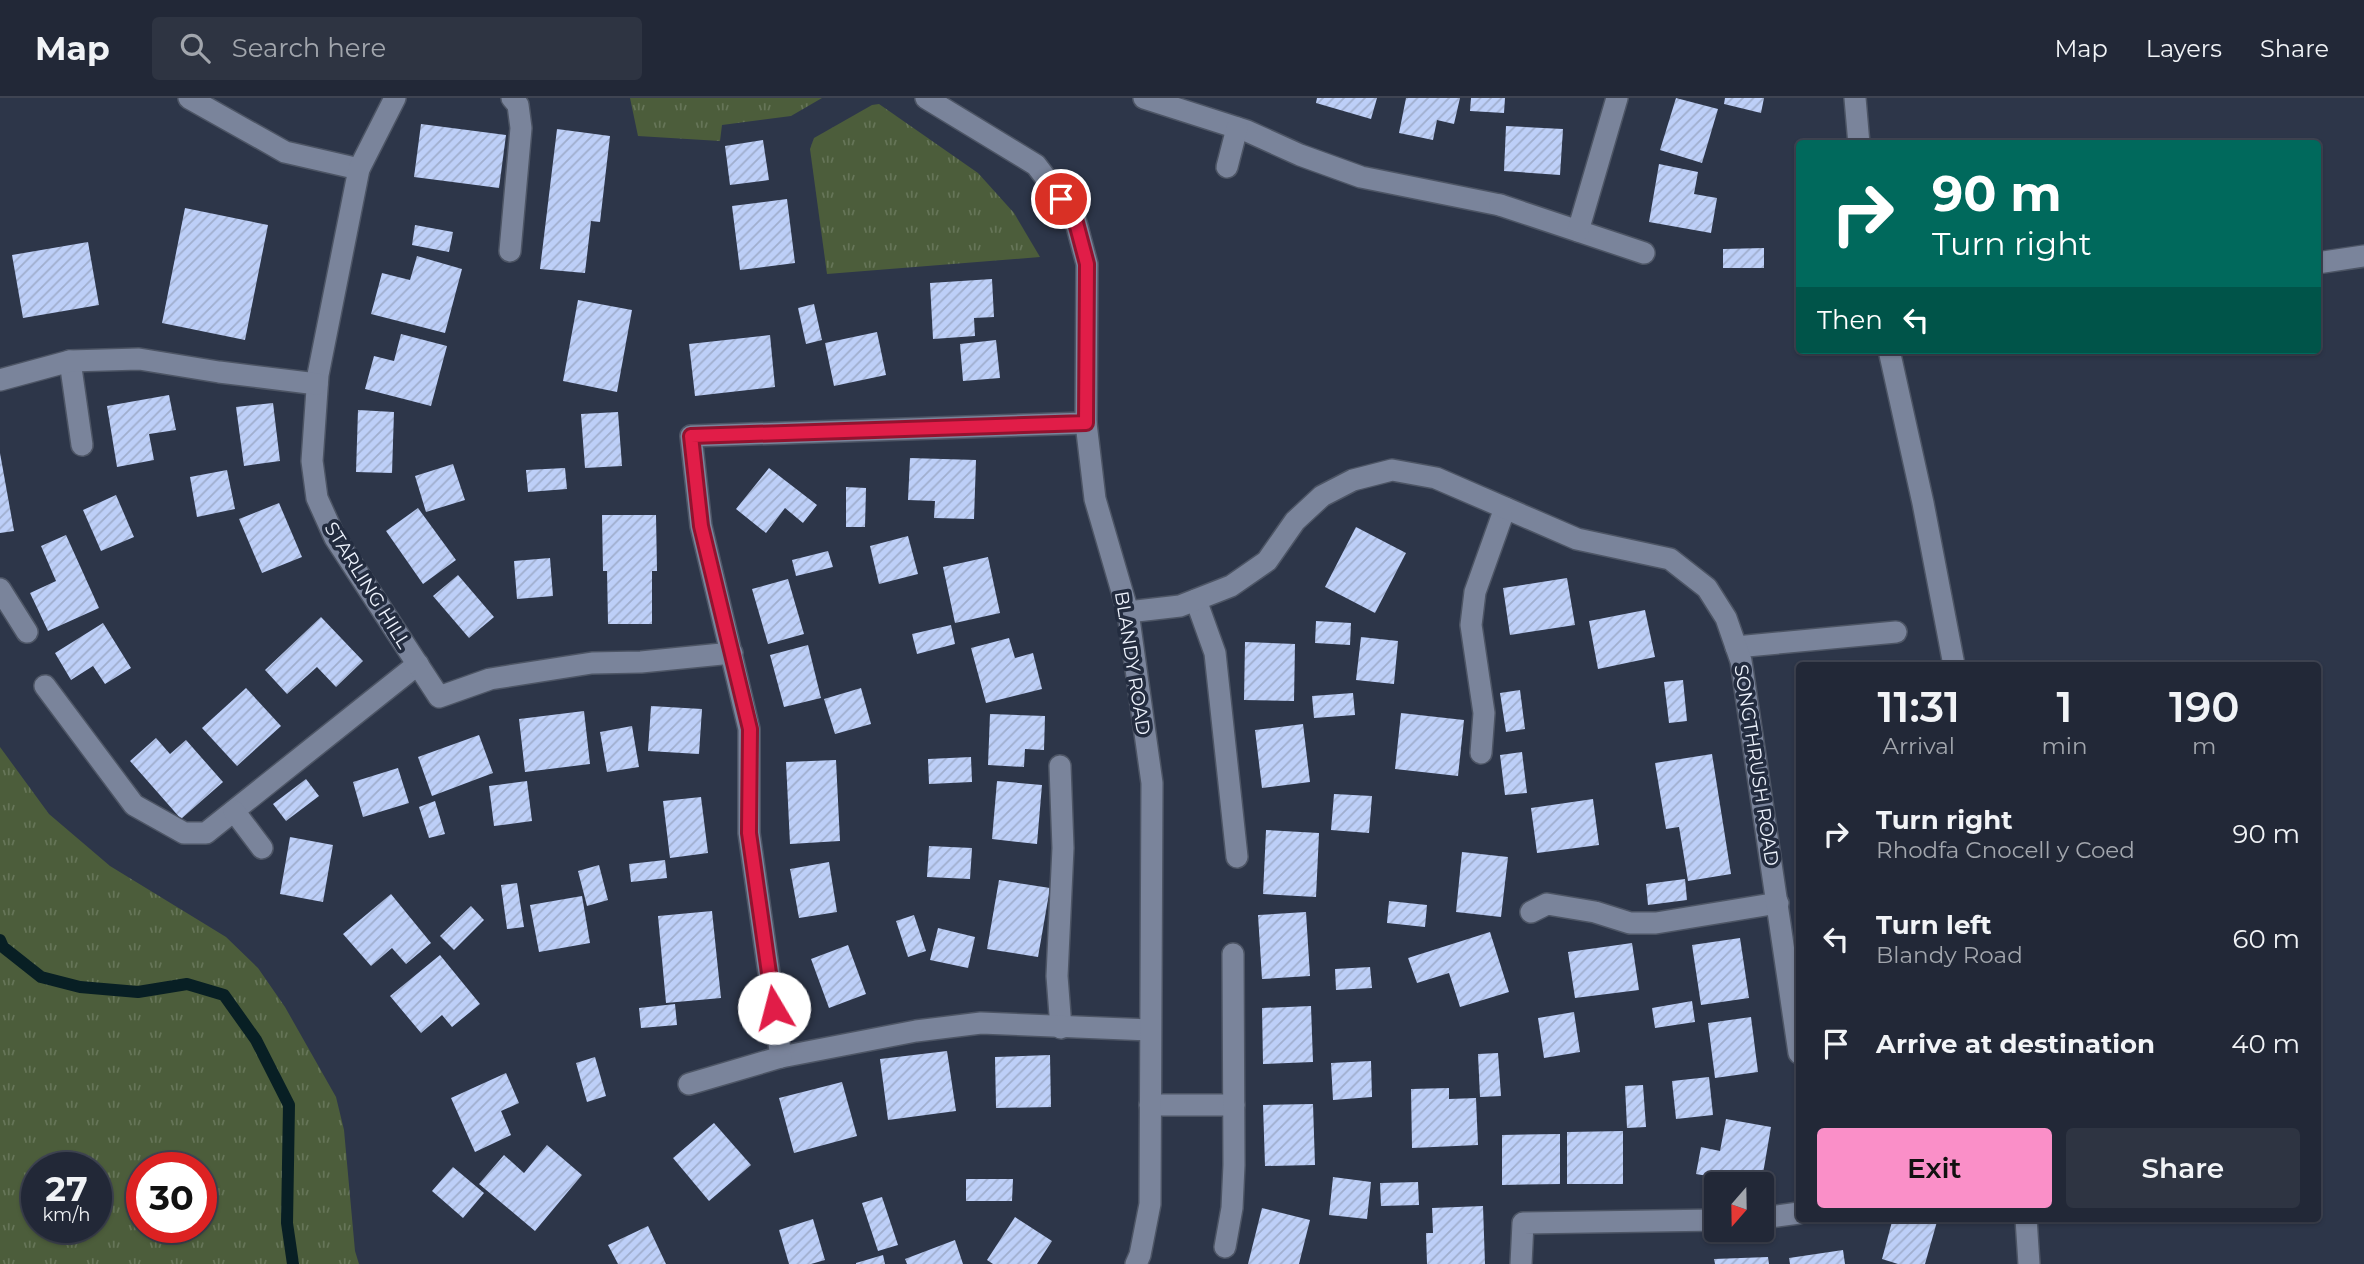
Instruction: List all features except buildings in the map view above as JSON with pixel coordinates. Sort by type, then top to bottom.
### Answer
[{"type":"street","points":[[190,98],[285,152],[359,169]]},
{"type":"street","name":"STARLING HILL","points":[[395,98],[359,169],[317,384],[312,461],[317,498],[335,538],[439,697],[490,679],[592,663],[641,662],[732,653]]},
{"type":"street","points":[[510,251],[521,128],[518,105],[512,98]]},
{"type":"street","name":"BLANDY ROAD","points":[[926,98],[1035,165],[1074,215],[1087,264],[1086,423],[1095,499],[1128,612],[1152,783],[1150,1204],[1136,1264]]},
{"type":"street","points":[[1144,98],[1237,128],[1361,177],[1500,205],[1644,253]]},
{"type":"street","points":[[1578,232],[1617,98]]},
{"type":"street","points":[[1855,98],[1859,140]]},
{"type":"street","points":[[1227,167],[1237,128]]},
{"type":"street","points":[[2321,262],[2364,256]]},
{"type":"street","points":[[1890,354],[1923,503],[1953,662]]},
{"type":"street","points":[[0,380],[70,361],[139,359],[317,384]]},
{"type":"street","points":[[70,361],[82,445]]},
{"type":"street","points":[[781,1057],[749,833],[750,729],[701,526],[691,436],[1086,423]]},
{"type":"street","name":"SONGTHRUSH ROAD","points":[[1128,612],[1180,607],[1231,586],[1267,561],[1295,521],[1322,496],[1353,480],[1392,470],[1436,478],[1577,539],[1670,559],[1706,588],[1726,618],[1741,661],[1796,1032]]},
{"type":"street","points":[[1481,753],[1484,713],[1471,625],[1475,592],[1505,508]]},
{"type":"street","points":[[0,589],[27,632]]},
{"type":"street","points":[[1196,600],[1215,653],[1237,857]]},
{"type":"street","points":[[1736,647],[1895,632]]},
{"type":"street","points":[[45,686],[134,806],[184,833],[206,833],[418,664]]},
{"type":"street","points":[[1060,766],[1063,848],[1056,976],[1060,1028]]},
{"type":"street","points":[[234,811],[262,848]]},
{"type":"street","points":[[1531,912],[1547,904],[1595,912],[1630,923],[1656,923],[1778,902]]},
{"type":"street","points":[[1225,1247],[1232,1208],[1233,954]]},
{"type":"street","points":[[689,1084],[781,1057],[916,1031],[981,1023],[1150,1030]]},
{"type":"street","points":[[1150,1105],[1234,1105]]},
{"type":"street","points":[[1774,1216],[1796,1213]]},
{"type":"street","points":[[1521,1264],[1522,1223],[1704,1220]]},
{"type":"street","points":[[2026,1222],[2029,1264]]},
{"type":"green space","points":[[630,98],[822,98],[791,116],[722,125],[720,141],[638,136]]},
{"type":"green space","points":[[879,104],[978,173],[1014,213],[1040,257],[827,274],[810,149],[814,138],[872,105]]},
{"type":"green space","points":[[0,747],[49,814],[110,866],[226,937],[258,968],[285,1007],[336,1097],[344,1130],[355,1251],[359,1264],[0,1264]]},
{"type":"waterway","points":[[0,940],[3,947],[41,977],[80,987],[138,992],[187,984],[224,995],[256,1040],[289,1105],[287,1223],[293,1264]]},
{"type":"route","points":[[774,1008],[749,833],[750,729],[701,526],[691,436],[1086,423],[1087,264],[1074,215],[1061,199]]}]
